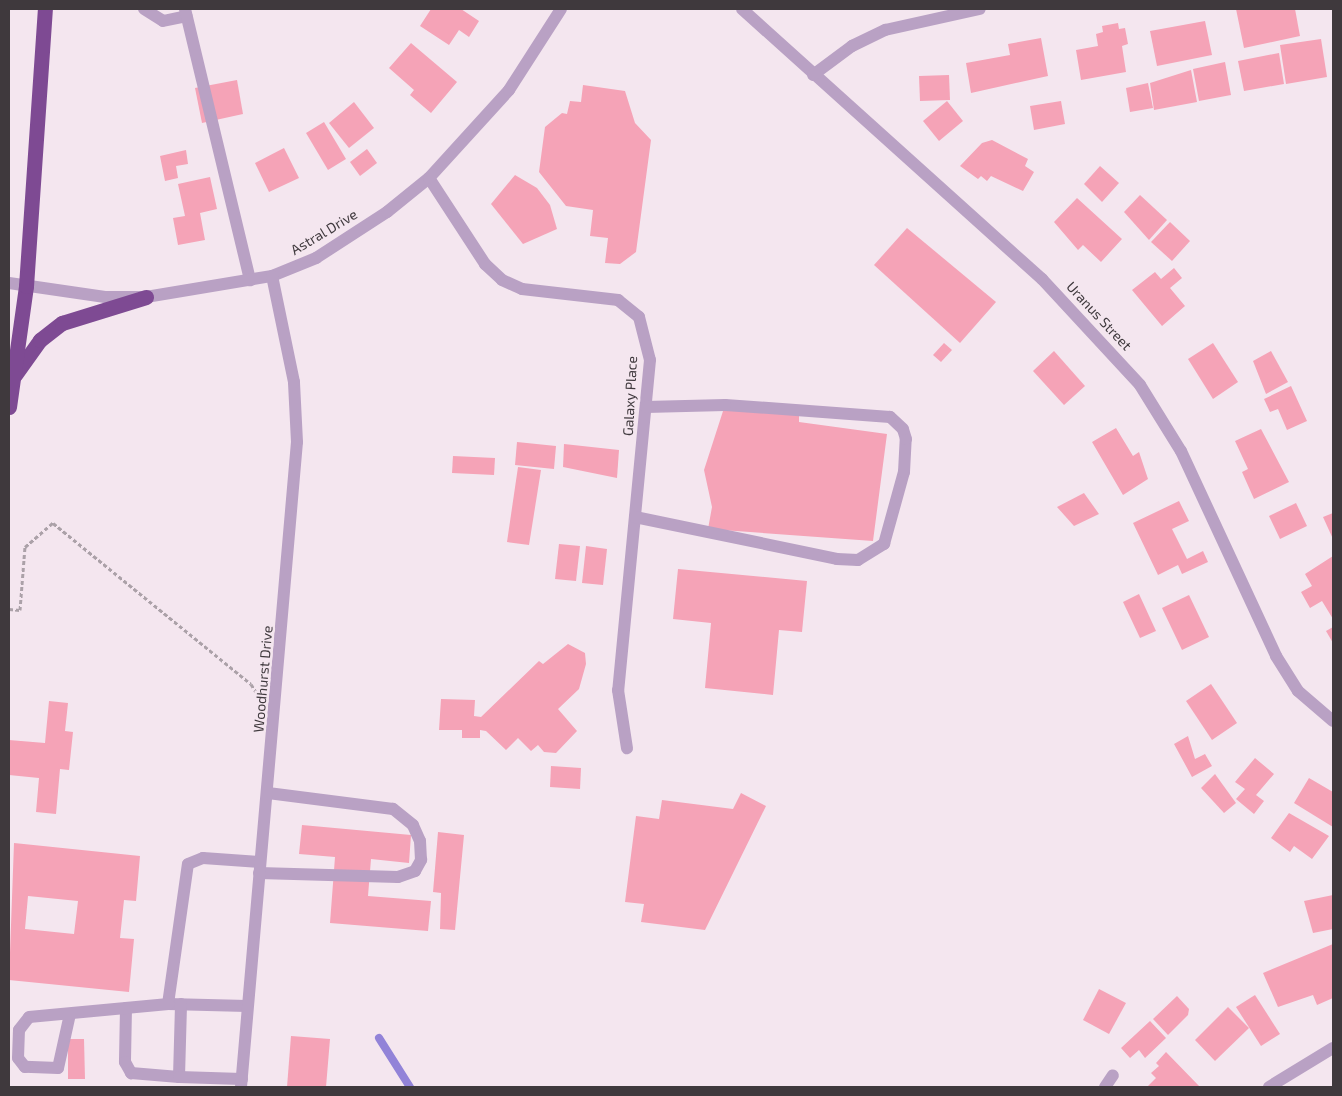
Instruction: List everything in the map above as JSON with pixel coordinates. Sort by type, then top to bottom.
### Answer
[{"type":"highway","points":[[9,407],[26,286],[45,9]]},
{"type":"highway","points":[[14,376],[40,340],[62,323],[146,297]]},
{"type":"street","points":[[144,9],[163,21],[186,12],[250,280]]},
{"type":"street","name":"Astral Drive","points":[[9,283],[146,297],[272,276],[316,258],[387,212],[429,178],[509,90],[561,9]]},
{"type":"street","name":"Uranus Street","points":[[742,9],[813,75],[1042,279],[1140,385],[1181,451],[1276,656],[1298,691],[1333,721]]},
{"type":"street","points":[[813,75],[852,46],[886,30],[980,9]]},
{"type":"street","name":"Galaxy Place","points":[[429,178],[485,264],[502,280],[522,289],[602,297],[630,306],[639,317],[650,360],[618,690],[627,748]]},
{"type":"street","name":"Woodhurst Drive","points":[[241,1083],[259,867],[268,793],[297,442],[294,382],[272,276]]},
{"type":"street","points":[[635,517],[837,559],[858,560],[884,544],[904,472],[906,439],[903,429],[890,417],[725,405],[646,407]]},
{"type":"street","points":[[179,1077],[174,1004],[188,864],[203,858],[259,867],[391,878],[415,871],[421,860],[420,841],[413,825],[393,809],[268,793]]},
{"type":"street","points":[[70,1014],[58,1068],[33,1070],[21,1064],[23,1022],[34,1016],[174,1004],[247,1006]]},
{"type":"street","points":[[126,1008],[125,1062],[131,1073],[241,1083]]},
{"type":"street","points":[[1269,1087],[1333,1048]]},
{"type":"street","points":[[1105,1087],[1113,1075]]},
{"type":"path","points":[[9,609],[20,610],[25,547],[53,523],[252,684],[274,724]]},
{"type":"building","points":[[431,9],[461,9],[479,21],[469,37],[459,30],[449,45],[420,26]]},
{"type":"building","points":[[1236,9],[1295,9],[1300,36],[1244,48]]},
{"type":"building","points":[[1205,21],[1212,55],[1157,66],[1150,31]]},
{"type":"building","points":[[1118,23],[1119,29],[1125,28],[1128,44],[1122,46],[1126,72],[1081,80],[1076,50],[1098,46],[1096,34],[1103,32],[1102,26]]},
{"type":"building","points":[[1041,38],[1048,76],[971,93],[966,63],[1010,55],[1008,44]]},
{"type":"building","points":[[1321,39],[1327,77],[1286,84],[1280,45]]},
{"type":"building","points":[[411,43],[457,82],[431,113],[410,95],[414,90],[389,68]]},
{"type":"building","points":[[1279,53],[1284,84],[1244,91],[1238,61]]},
{"type":"building","points":[[1225,62],[1231,95],[1199,101],[1193,69]]},
{"type":"building","points":[[1191,70],[1197,102],[1154,110],[1150,83]]},
{"type":"building","points":[[949,75],[950,100],[920,101],[919,76]]},
{"type":"building","points":[[237,80],[243,114],[202,123],[195,88]]},
{"type":"building","points":[[1148,83],[1153,108],[1130,112],[1126,88]]},
{"type":"building","points":[[583,85],[625,91],[635,123],[651,140],[636,252],[620,264],[605,263],[608,238],[590,236],[593,210],[566,206],[539,172],[545,127],[562,113],[567,114],[570,101],[581,102]]},
{"type":"building","points":[[947,101],[963,121],[939,141],[923,121]]},
{"type":"building","points":[[1061,101],[1065,124],[1034,130],[1030,106]]},
{"type":"building","points":[[354,102],[374,128],[349,148],[329,123]]},
{"type":"building","points":[[324,122],[346,159],[328,170],[306,133]]},
{"type":"building","points":[[992,140],[1028,159],[1025,166],[1034,172],[1023,191],[991,176],[987,181],[981,176],[978,179],[960,166],[982,143]]},
{"type":"building","points":[[284,148],[299,178],[269,192],[255,163]]},
{"type":"building","points":[[367,149],[377,163],[360,176],[350,162]]},
{"type":"building","points":[[186,150],[188,164],[176,166],[178,178],[165,181],[160,156]]},
{"type":"building","points":[[1100,166],[1119,183],[1102,202],[1084,184]]},
{"type":"building","points":[[515,175],[537,188],[550,205],[557,229],[523,244],[491,204]]},
{"type":"building","points":[[210,177],[217,209],[200,213],[205,240],[178,245],[173,218],[185,216],[178,184]]},
{"type":"building","points":[[1140,195],[1167,220],[1149,240],[1124,212]]},
{"type":"building","points":[[1077,198],[1122,239],[1101,262],[1083,245],[1078,250],[1054,222]]},
{"type":"building","points":[[1170,222],[1190,241],[1172,261],[1151,242]]},
{"type":"building","points":[[907,228],[996,302],[960,343],[874,265]]},
{"type":"building","points":[[1174,268],[1182,278],[1170,288],[1185,306],[1162,326],[1132,290],[1155,272],[1161,279]]},
{"type":"building","points":[[944,343],[952,350],[941,362],[933,355]]},
{"type":"building","points":[[1213,343],[1238,382],[1213,399],[1188,359]]},
{"type":"building","points":[[1054,351],[1085,386],[1064,405],[1033,371]]},
{"type":"building","points":[[1271,351],[1288,382],[1266,394],[1253,361]]},
{"type":"building","points":[[1291,386],[1307,421],[1287,430],[1278,409],[1270,412],[1264,399]]},
{"type":"building","points":[[724,408],[799,415],[799,422],[887,434],[873,541],[708,529],[712,507],[704,470]]},
{"type":"building","points":[[1116,428],[1133,456],[1139,452],[1148,479],[1123,495],[1092,442]]},
{"type":"building","points":[[1261,429],[1289,482],[1254,499],[1242,472],[1248,469],[1235,441]]},
{"type":"building","points":[[517,442],[556,446],[554,469],[515,465]]},
{"type":"building","points":[[564,444],[619,450],[617,478],[563,467]]},
{"type":"building","points":[[453,456],[495,458],[494,475],[452,473]]},
{"type":"building","points":[[518,467],[541,470],[529,545],[507,542]]},
{"type":"building","points":[[1084,493],[1099,514],[1074,526],[1057,507]]},
{"type":"building","points":[[1179,501],[1189,521],[1172,529],[1187,559],[1203,551],[1208,562],[1182,574],[1178,565],[1158,575],[1133,523]]},
{"type":"building","points":[[1296,503],[1307,526],[1280,539],[1269,516]]},
{"type":"building","points":[[1333,513],[1333,539],[1323,517]]},
{"type":"building","points":[[559,544],[580,546],[576,581],[555,579]]},
{"type":"building","points":[[586,546],[607,549],[603,585],[582,583]]},
{"type":"building","points":[[1333,556],[1333,619],[1322,601],[1310,608],[1301,592],[1312,586],[1305,574]]},
{"type":"building","points":[[678,569],[807,581],[802,632],[779,630],[773,695],[705,688],[711,623],[673,619]]},
{"type":"building","points":[[1139,594],[1156,631],[1140,638],[1123,602]]},
{"type":"building","points":[[1189,595],[1209,637],[1182,650],[1162,608]]},
{"type":"building","points":[[1333,627],[1333,643],[1326,631]]},
{"type":"building","points":[[568,644],[585,653],[586,664],[579,689],[558,709],[577,731],[556,753],[544,752],[538,745],[531,751],[518,738],[506,750],[486,731],[480,730],[480,738],[462,738],[462,730],[439,730],[441,699],[475,700],[474,716],[481,717],[539,661],[543,664]]},
{"type":"building","points":[[1211,684],[1237,723],[1212,740],[1186,701]]},
{"type":"building","points":[[49,701],[68,703],[65,731],[73,732],[69,770],[60,769],[56,814],[36,812],[39,778],[9,775],[9,740],[45,743]]},
{"type":"building","points":[[1188,736],[1195,759],[1205,754],[1212,766],[1192,777],[1174,744]]},
{"type":"building","points":[[1255,758],[1274,774],[1256,795],[1264,801],[1254,814],[1236,799],[1245,789],[1235,782]]},
{"type":"building","points":[[551,766],[581,768],[580,789],[550,787]]},
{"type":"building","points":[[1215,774],[1236,803],[1224,813],[1201,788]]},
{"type":"building","points":[[1309,778],[1333,792],[1333,827],[1294,803]]},
{"type":"building","points":[[741,793],[766,806],[705,930],[641,922],[644,904],[625,902],[636,816],[659,819],[662,800],[733,809]]},
{"type":"building","points":[[1289,813],[1329,836],[1312,859],[1294,846],[1290,852],[1271,838]]},
{"type":"building","points":[[302,825],[411,835],[409,863],[371,859],[368,896],[431,901],[428,931],[330,923],[335,857],[299,854]]},
{"type":"building","points":[[438,832],[464,835],[455,930],[440,929],[441,893],[433,892]]},
{"type":"building","points":[[14,843],[140,856],[136,901],[124,900],[120,938],[134,939],[129,992],[9,980]],"holes":[[[28,896],[78,901],[74,934],[25,929]]]},
{"type":"building","points":[[1333,895],[1333,929],[1313,933],[1304,901]]},
{"type":"building","points":[[1333,944],[1333,998],[1317,1005],[1313,995],[1278,1007],[1263,973]]},
{"type":"building","points":[[1099,989],[1126,1003],[1109,1034],[1083,1020]]},
{"type":"building","points":[[1255,995],[1280,1034],[1261,1046],[1236,1007]]},
{"type":"building","points":[[1177,996],[1189,1009],[1188,1015],[1168,1035],[1153,1019]]},
{"type":"building","points":[[1228,1007],[1249,1028],[1215,1061],[1195,1040]]},
{"type":"building","points":[[1150,1021],[1166,1038],[1145,1058],[1139,1050],[1130,1058],[1121,1048]]},
{"type":"building","points":[[291,1036],[330,1039],[326,1087],[287,1087]]},
{"type":"building","points":[[68,1039],[84,1039],[85,1079],[68,1079]]},
{"type":"building","points":[[1166,1052],[1200,1087],[1148,1086],[1156,1078],[1151,1073],[1159,1066],[1156,1063]]},
{"type":"waterway","points":[[379,1038],[410,1087]]}]
